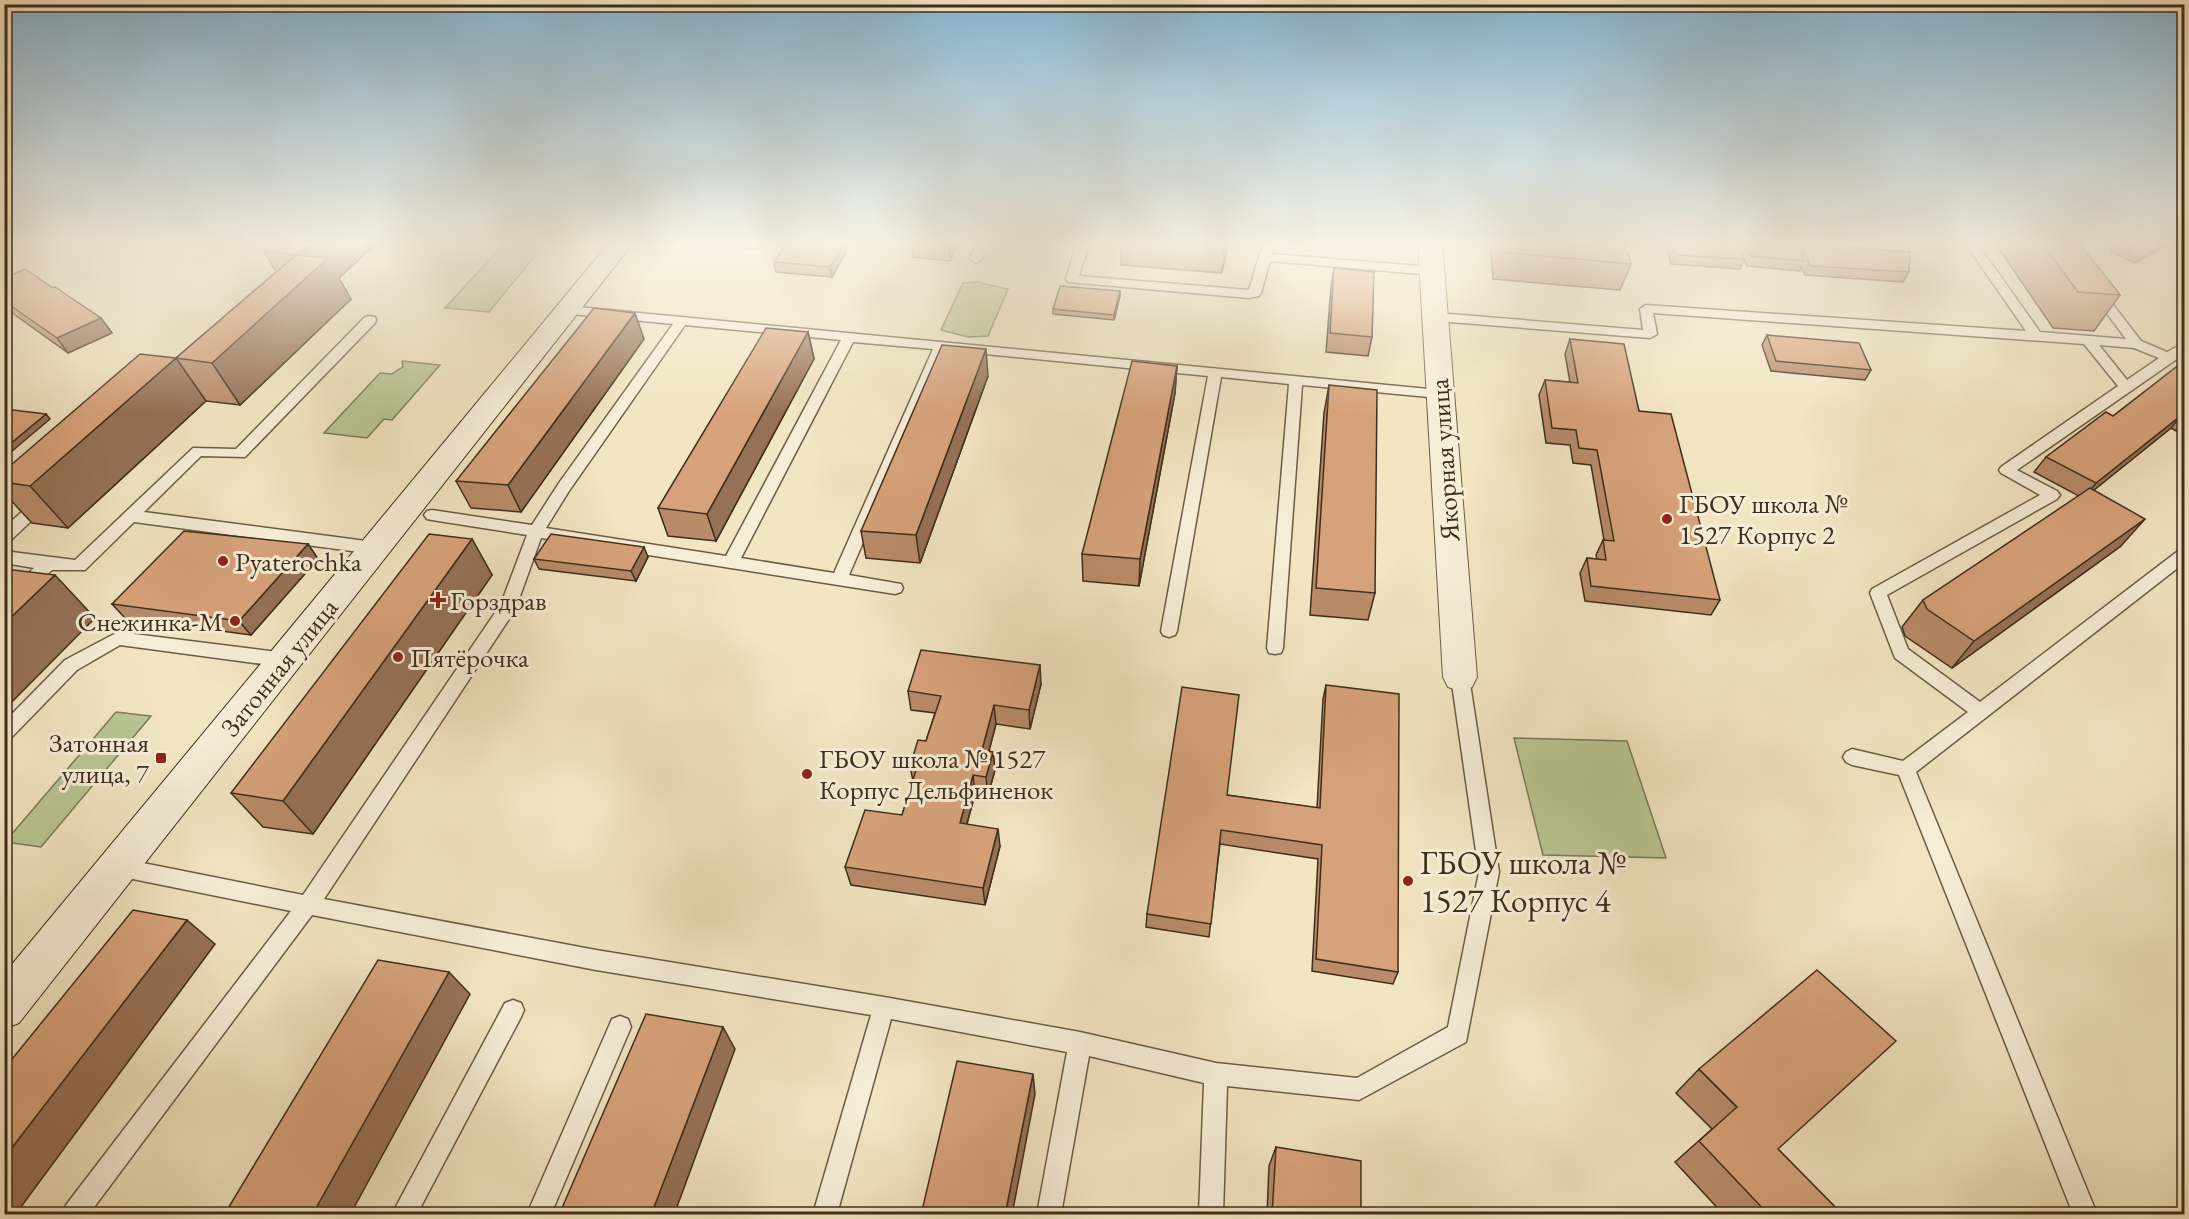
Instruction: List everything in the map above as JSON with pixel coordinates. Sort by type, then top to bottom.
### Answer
[{"type":"street","name":"Затонная улица","points":[[4,1008],[575,300]]},
{"type":"street","name":"Якорная улица","points":[[1435,300],[1439,394],[1460,677]]},
{"type":"lane","points":[[2011,300],[2036,336]]},
{"type":"lane","points":[[2103,300],[2136,344]]},
{"type":"lane","points":[[1437,317],[1650,334],[1646,309],[2136,344],[2169,358]]},
{"type":"lane","points":[[567,310],[1439,394]]},
{"type":"lane","points":[[4,557],[79,566],[198,452],[240,454],[370,320]]},
{"type":"lane","points":[[75,1215],[307,906],[509,606],[536,531],[564,487],[682,321]]},
{"type":"lane","points":[[731,562],[849,337]]},
{"type":"lane","points":[[2088,340],[2126,388]]},
{"type":"lane","points":[[839,579],[941,346]]},
{"type":"lane","points":[[1980,712],[1901,653],[1878,593],[2052,495],[2006,470],[2184,347]]},
{"type":"lane","points":[[1169,631],[1215,372]]},
{"type":"lane","points":[[1275,648],[1296,380]]},
{"type":"lane","points":[[4,537],[56,489]]},
{"type":"lane","points":[[432,514],[895,588]]},
{"type":"lane","points":[[131,516],[374,549]]},
{"type":"lane","points":[[1906,769],[2184,555]]},
{"type":"lane","points":[[4,606],[48,564]]},
{"type":"lane","points":[[4,734],[71,665],[118,638],[285,660]]},
{"type":"lane","points":[[118,867],[307,906],[759,989],[884,1007],[1080,1043],[1216,1074],[1359,1089],[1458,1034],[1489,872],[1460,677]]},
{"type":"lane","points":[[1852,757],[1906,769]]},
{"type":"lane","points":[[1906,769],[2085,1215]]},
{"type":"lane","points":[[825,1215],[884,1007]]},
{"type":"lane","points":[[404,1215],[513,1010]]},
{"type":"lane","points":[[539,1215],[620,1027]]},
{"type":"lane","points":[[1049,1215],[1080,1043]]},
{"type":"lane","points":[[1211,1215],[1216,1074]]},
{"type":"green space","points":[[452,300],[499,300],[489,312],[445,308]]},
{"type":"green space","points":[[955,300],[1003,300],[988,336],[968,337],[941,330]]},
{"type":"green space","points":[[402,361],[440,365],[392,420],[384,419],[367,438],[324,433],[380,373],[392,374],[403,367]]},
{"type":"green space","points":[[116,712],[151,716],[41,847],[5,842]]},
{"type":"green space","points":[[1514,738],[1627,741],[1666,858],[1543,855]]},
{"type":"building","points":[[74,300],[101,318],[57,338],[4,301]]},
{"type":"building","points":[[244,300],[282,300],[212,363],[176,358]]},
{"type":"building","points":[[1056,300],[1118,300],[1114,315],[1053,309]]},
{"type":"building","points":[[1332,300],[1373,300],[1372,337],[1330,333]]},
{"type":"building","points":[[594,308],[635,313],[508,485],[456,481]]},
{"type":"building","points":[[766,328],[808,332],[707,514],[658,508]]},
{"type":"building","points":[[1767,335],[1859,343],[1871,370],[1776,361]]},
{"type":"building","points":[[1570,339],[1624,344],[1639,411],[1671,414],[1720,600],[1591,586],[1587,558],[1606,560],[1603,540],[1614,541],[1597,450],[1579,448],[1576,430],[1552,428],[1545,380],[1578,383]]},
{"type":"building","points":[[942,345],[986,349],[916,535],[861,531]]},
{"type":"building","points":[[140,354],[176,358],[30,486],[4,482],[4,471]]},
{"type":"building","points":[[1132,361],[1177,366],[1140,559],[1082,554]]},
{"type":"building","points":[[2184,361],[2184,414],[2096,483],[2046,457],[2106,412],[2113,416]]},
{"type":"building","points":[[1329,385],[1377,390],[1375,593],[1316,588]]},
{"type":"building","points":[[5,409],[46,414],[4,449]]},
{"type":"building","points":[[2090,488],[2145,519],[1974,641],[1927,609],[1923,600]]},
{"type":"building","points":[[184,531],[308,544],[239,621],[112,604]]},
{"type":"building","points":[[429,534],[472,539],[283,801],[231,793]]},
{"type":"building","points":[[551,534],[644,547],[631,571],[534,559]]},
{"type":"building","points":[[4,570],[55,575],[4,624]]},
{"type":"building","points":[[921,650],[1040,665],[1029,710],[994,705],[982,750],[993,752],[986,777],[973,775],[960,823],[998,829],[983,888],[845,867],[865,810],[902,815],[917,767],[910,766],[918,740],[926,741],[941,696],[908,691]]},
{"type":"building","points":[[1326,685],[1399,694],[1398,972],[1316,959],[1322,845],[1221,830],[1211,924],[1147,914],[1182,687],[1239,695],[1227,795],[1320,808]]},
{"type":"building","points":[[133,910],[187,920],[4,1158],[4,1069]]},
{"type":"building","points":[[378,960],[449,972],[312,1215],[224,1215]]},
{"type":"building","points":[[1817,970],[1896,1041],[1778,1149],[1843,1215],[1769,1215],[1699,1141],[1737,1107],[1699,1069]]},
{"type":"building","points":[[646,1014],[723,1027],[651,1215],[559,1215]]},
{"type":"building","points":[[957,1061],[1033,1074],[1005,1215],[921,1215]]},
{"type":"building","points":[[1276,1147],[1361,1161],[1361,1215],[1272,1215]]},
{"type":"place","name":"ГБОУ школа № 1527 Корпус 2","points":[[1667,519]]},
{"type":"place","name":"Pyaterochka","points":[[223,561]]},
{"type":"place","name":"Горздрав","points":[[438,600]]},
{"type":"place","name":"Снежинка-М","points":[[235,621]]},
{"type":"place","name":"Пятёрочка","points":[[398,657]]},
{"type":"place","name":"Затонная улица, 7","points":[[161,758]]},
{"type":"place","name":"ГБОУ школа № 1527 Корпус Дельфиненок","points":[[807,774]]},
{"type":"place","name":"ГБОУ школа № 1527 Корпус 4","points":[[1408,881]]}]
